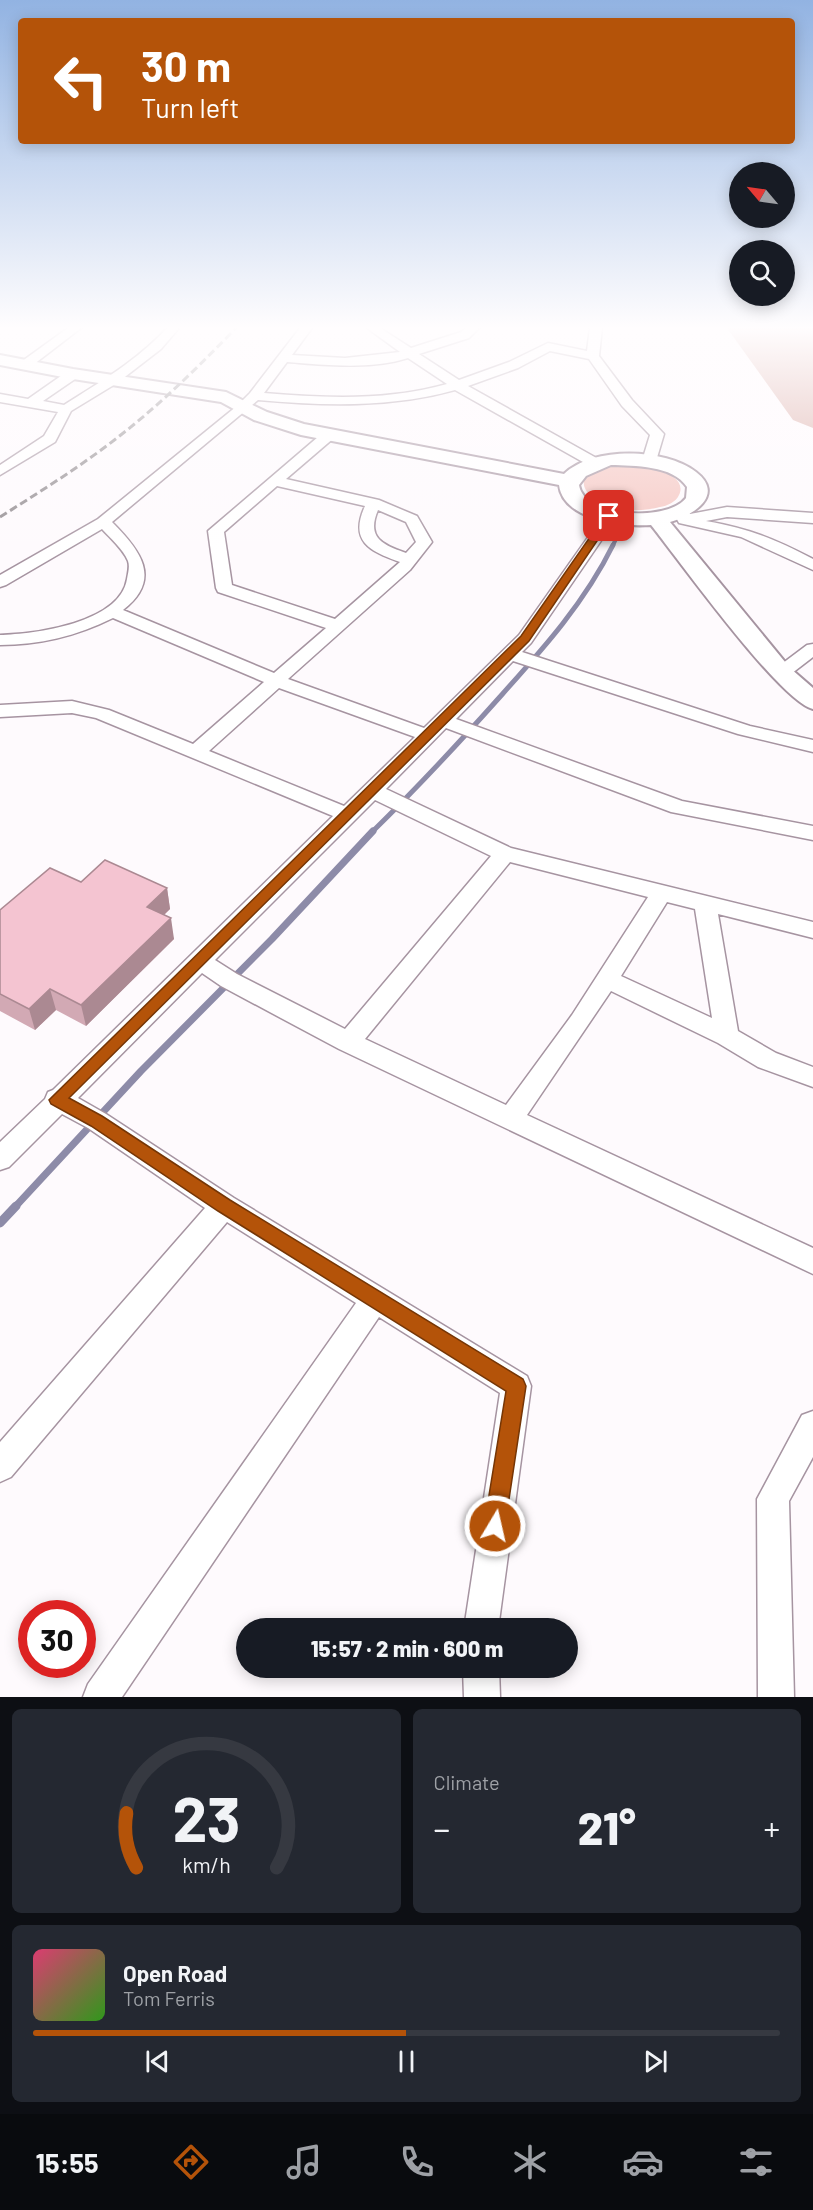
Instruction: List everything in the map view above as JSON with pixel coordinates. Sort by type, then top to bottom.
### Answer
[{"type":"street","points":[[55,407],[66,409]]},
{"type":"street","points":[[0,471],[50,439],[69,407]]},
{"type":"street","points":[[0,582],[103,522],[244,407]]},
{"type":"street","points":[[253,407],[260,416],[330,434],[569,481]]},
{"type":"street","points":[[496,407],[595,463]]},
{"type":"street","points":[[631,407],[657,434],[649,461]]},
{"type":"street","points":[[330,434],[216,531],[224,588],[338,626]]},
{"type":"street","points":[[682,516],[696,499],[698,491],[694,483],[676,469],[649,461],[629,459],[595,463],[574,473],[569,481],[569,491],[577,501],[590,510],[625,519],[657,519],[726,512],[813,518]]},
{"type":"street","points":[[196,752],[410,560],[424,542],[412,519],[374,503],[273,481]]},
{"type":"street","points":[[374,503],[366,520],[365,530],[368,540],[384,551],[410,560]]},
{"type":"street","points":[[0,1159],[57,1100],[525,639],[609,516]]},
{"type":"street","points":[[682,516],[704,527],[745,533],[771,543],[813,565]]},
{"type":"street","points":[[657,519],[781,673],[809,693]]},
{"type":"street","points":[[0,640],[22,641],[71,632],[112,612],[134,589],[137,564],[124,544],[103,522]]},
{"type":"street","points":[[112,612],[276,681],[427,735]]},
{"type":"street","points":[[781,673],[813,649]]},
{"type":"street","points":[[509,654],[745,730],[813,746]]},
{"type":"street","points":[[0,711],[72,707],[102,714],[346,814]]},
{"type":"street","points":[[442,720],[678,807],[813,833]]},
{"type":"street","points":[[371,789],[505,854],[813,930]]},
{"type":"street","points":[[348,1042],[505,854]]},
{"type":"street","points":[[511,1119],[580,1021],[662,892]]},
{"type":"street","points":[[705,902],[727,1036]]},
{"type":"street","points":[[200,961],[229,980],[348,1042],[813,1261]]},
{"type":"street","points":[[606,980],[727,1036],[767,1060],[813,1077]]},
{"type":"street","points":[[57,1100],[97,1121],[224,1206],[516,1386],[483,1618]]},
{"type":"street","points":[[0,1466],[224,1206]]},
{"type":"street","points":[[101,1697],[375,1299]]},
{"type":"street","points":[[776,1697],[773,1499],[813,1426]]},
{"type":"street","points":[[482,1678],[482,1697]]},
{"type":"shaded area","points":[[784,407],[813,407],[813,428],[793,420]]},
{"type":"shaded area","points":[[627,464],[652,468],[671,475],[680,487],[678,497],[666,506],[638,510],[618,508],[601,502],[589,494],[584,485],[587,476],[601,469]]},
{"type":"building","points":[[105,860],[167,888],[147,907],[171,918],[81,1005],[50,989],[29,1009],[0,994],[0,910],[50,868],[81,882]]},
{"type":"waterway","points":[[613,545],[622,527]]},
{"type":"waterway","points":[[373,831],[451,750],[546,645],[589,587],[613,545]]},
{"type":"waterway","points":[[15,1207],[141,1071],[272,939],[373,831]]},
{"type":"waterway","points":[[0,1223],[16,1206]]},
{"type":"railway","points":[[0,517],[77,467],[154,407]]},
{"type":"route","points":[[495,1526],[516,1386],[224,1206],[97,1121],[57,1100],[525,639],[609,516]]}]
